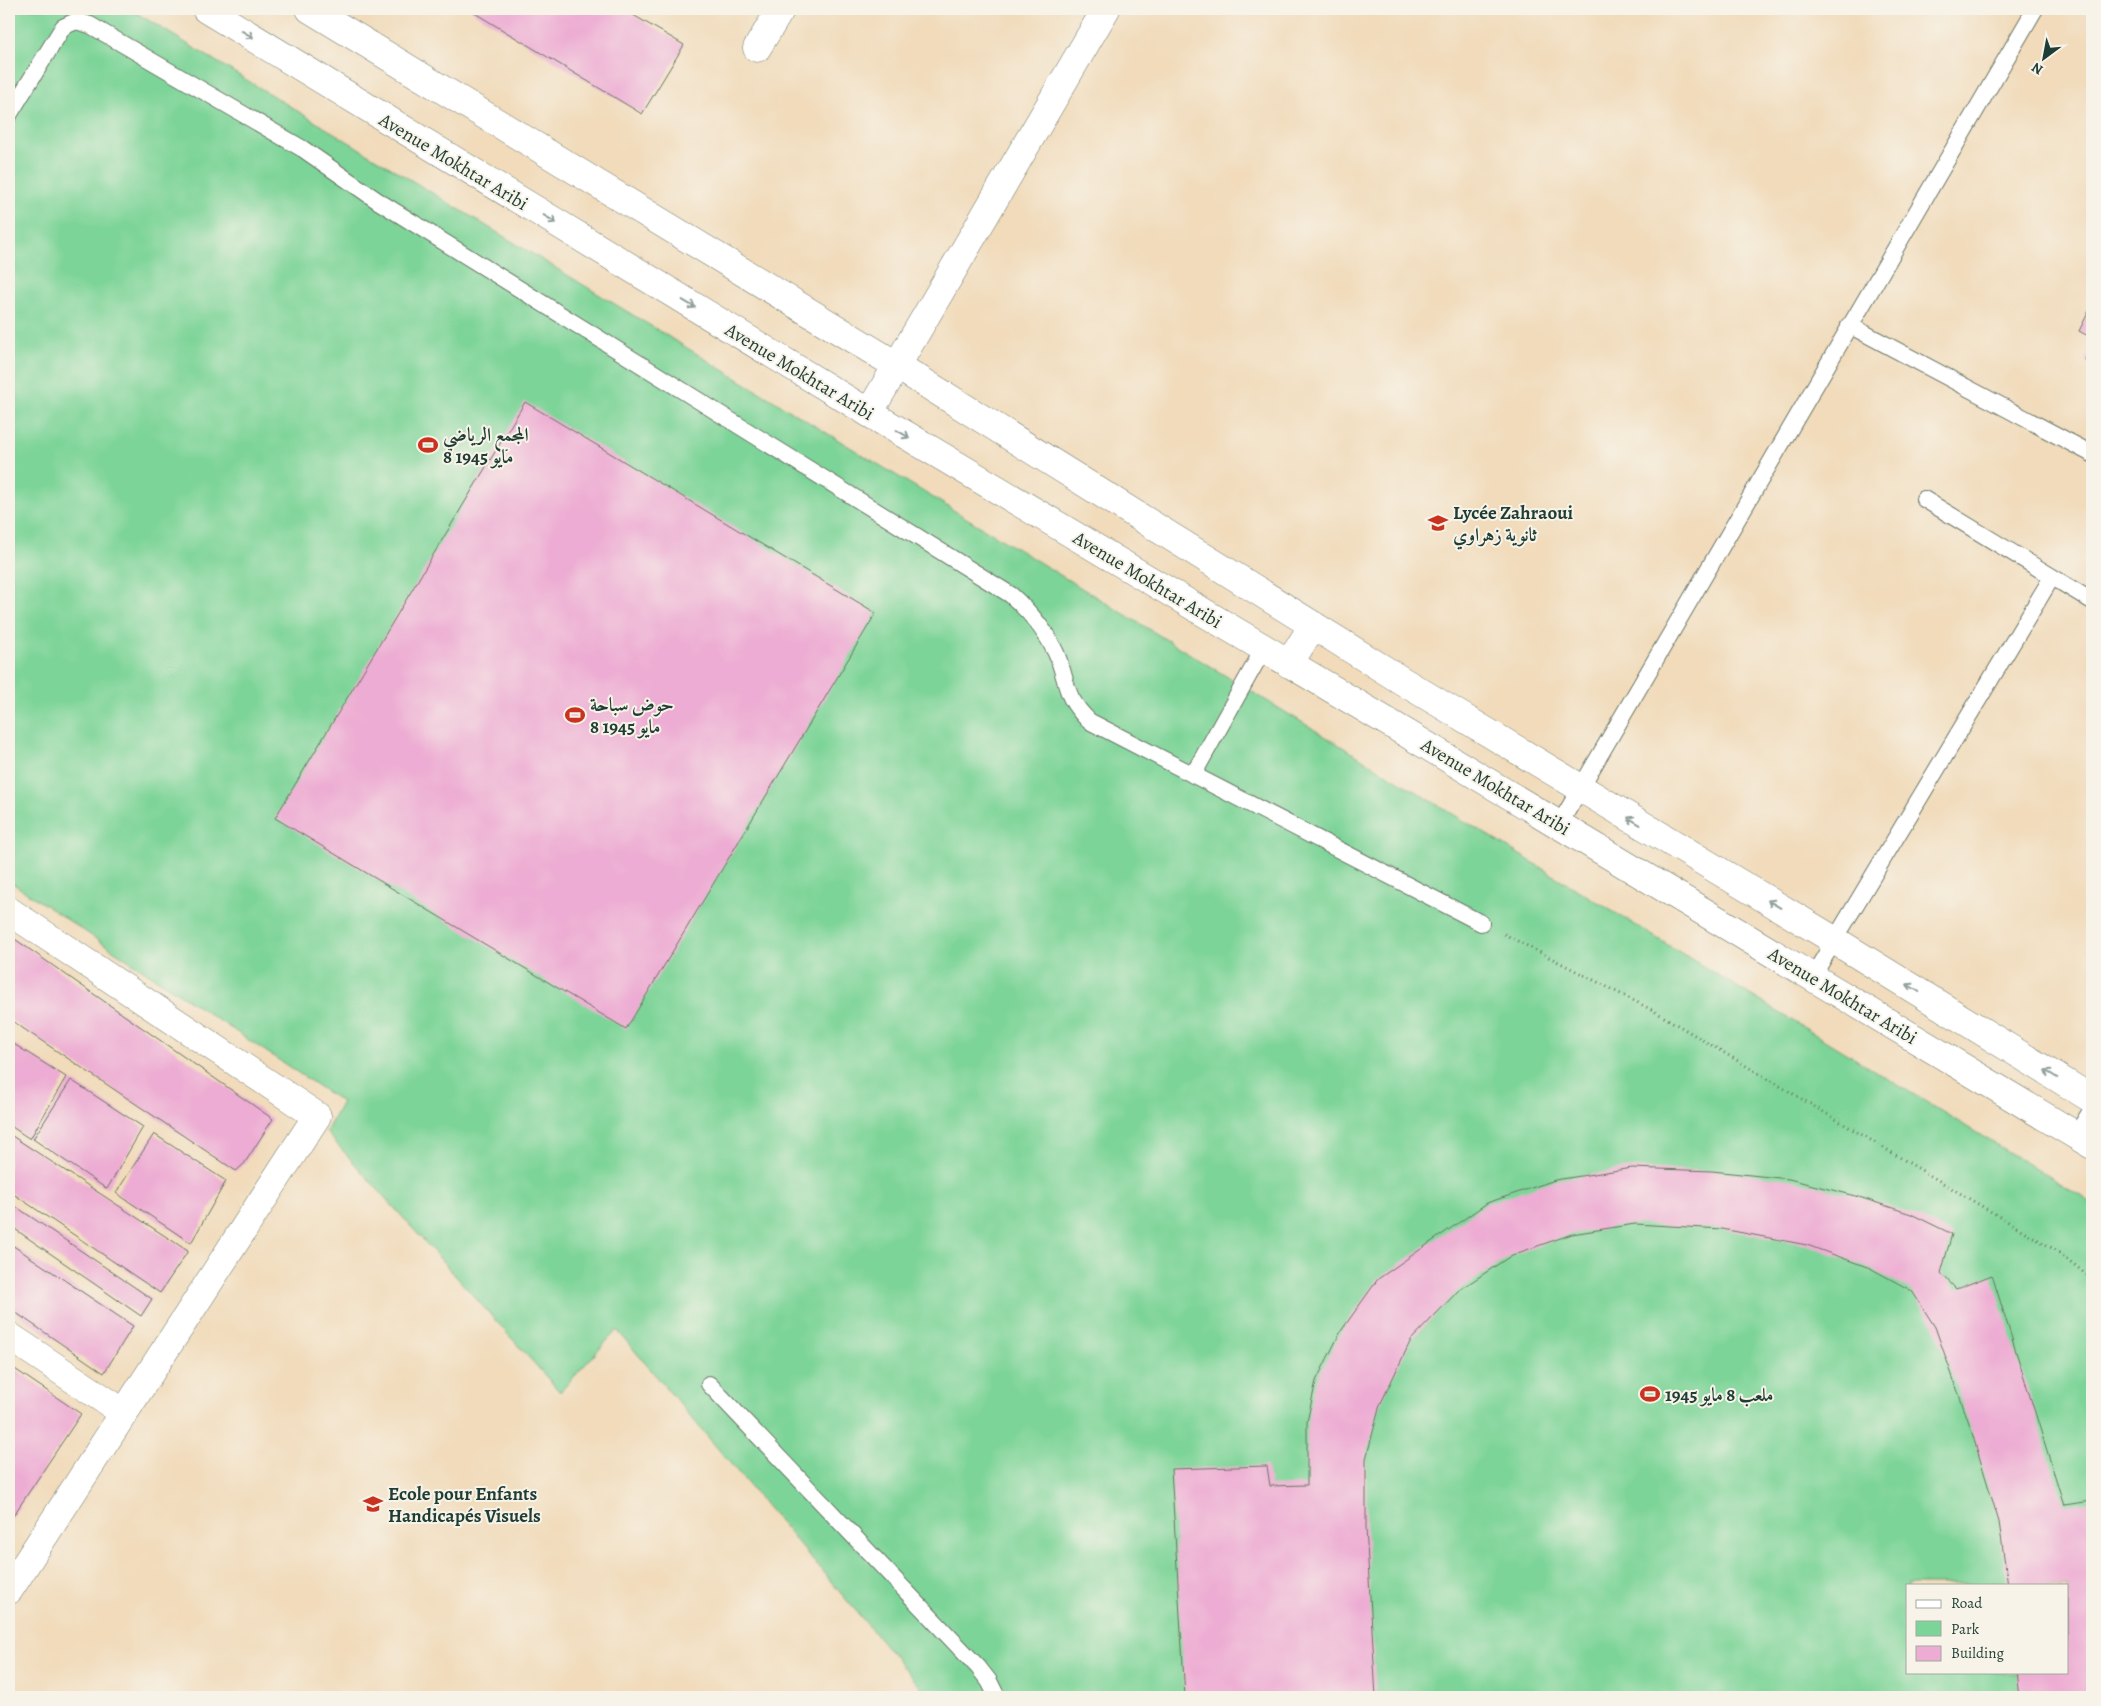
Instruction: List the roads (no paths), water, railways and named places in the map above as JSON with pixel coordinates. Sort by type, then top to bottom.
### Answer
[{"type":"main road","name":"Avenue Mokhtar Aribi","points":[[206,9],[868,413],[1813,976],[2084,1140]]},
{"type":"main road","points":[[310,9],[896,364],[1313,626],[1834,940],[2092,1099]]},
{"type":"main road","points":[[757,48],[781,9]]},
{"type":"main road","points":[[868,413],[1106,9]]},
{"type":"main road","points":[[1289,664],[1313,626]]},
{"type":"main road","points":[[9,911],[317,1116],[9,1590]]},
{"type":"main road","points":[[9,1336],[124,1413]]},
{"type":"lane","points":[[1559,825],[2035,9]]},
{"type":"lane","points":[[9,114],[63,27],[76,21],[90,25],[304,148],[378,201],[1011,595],[1030,612],[1045,632],[1056,654],[1068,695],[1077,709],[1089,721],[1481,923]]},
{"type":"lane","points":[[1849,325],[2092,454]]},
{"type":"lane","points":[[1924,499],[2092,602]]},
{"type":"lane","points":[[1813,976],[2052,577]]},
{"type":"lane","points":[[1193,775],[1264,648]]},
{"type":"lane","points":[[2084,1140],[2092,1109]]},
{"type":"lane","points":[[709,1384],[978,1667],[989,1681],[997,1697]]},
{"type":"place","name":"المجمع الرياضي 8 مايو 1945","points":[[428,445]]},
{"type":"place","name":"Lycée Zahraoui ثانوية زهراوي","points":[[1438,523]]},
{"type":"place","name":"حوض سباحة 8 مايو 1945","points":[[575,715]]},
{"type":"place","name":"ملعب 8 مايو 1945","points":[[1650,1394]]},
{"type":"place","name":"Ecole pour Enfants Handicapés Visuels","points":[[373,1504]]}]
